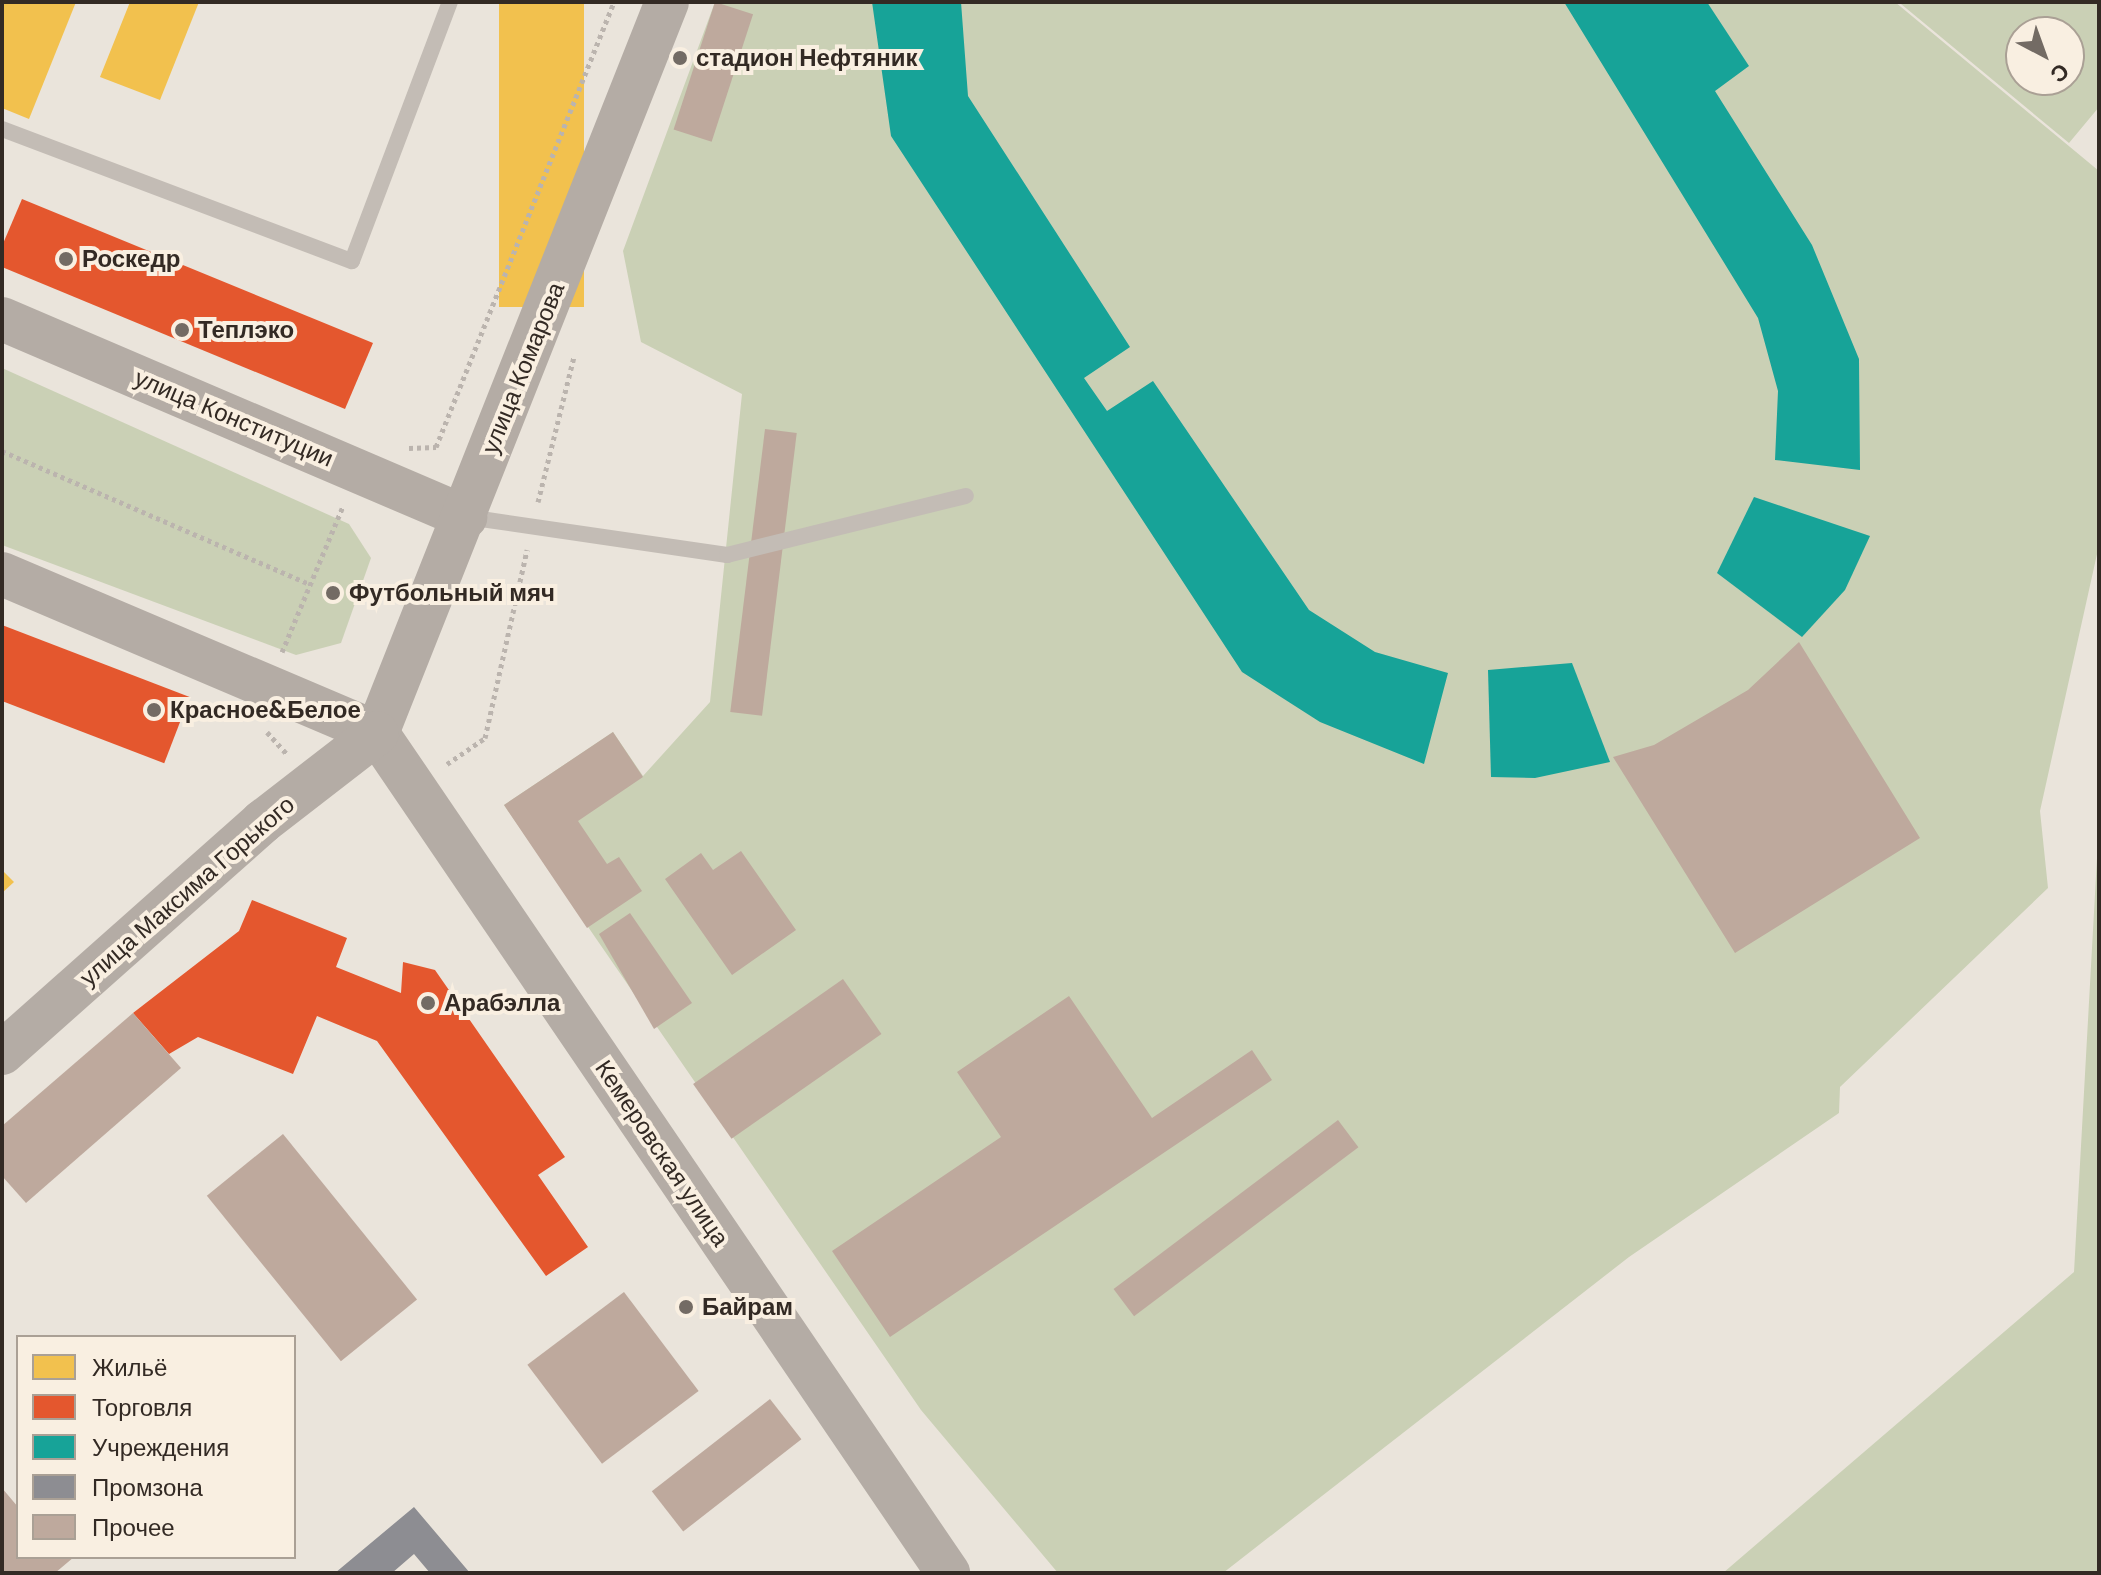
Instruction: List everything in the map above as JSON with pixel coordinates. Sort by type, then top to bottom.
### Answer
[{"type":"main road","name":"улица Комарова","points":[[377,733],[667,2]]},
{"type":"main road","name":"улица Конституции","points":[[2,319],[465,517]]},
{"type":"main road","points":[[2,574],[377,733]]},
{"type":"main road","name":"улица Максима Горького","points":[[2,1053],[262,822],[377,733]]},
{"type":"main road","name":"Кемеровская улица","points":[[377,733],[948,1573]]},
{"type":"lane","points":[[2,129],[352,261],[450,2]]},
{"type":"lane","points":[[465,517],[531,529],[727,555],[966,496]]},
{"type":"path","points":[[395,448],[436,447],[614,2]]},
{"type":"path","points":[[439,769],[485,738],[531,529],[575,351]]},
{"type":"path","points":[[2,451],[310,584]]},
{"type":"path","points":[[279,658],[347,494]]},
{"type":"green space","points":[[715,2],[1895,2],[2099,171],[2099,545],[2040,811],[2048,888],[1840,1087],[1839,1113],[1629,1257],[1223,1573],[1058,1573],[921,1410],[504,805],[613,732],[643,776],[710,702],[742,394],[641,342],[623,251]]},
{"type":"green space","points":[[2099,2],[2099,107],[2069,143],[2012,96],[2085,96],[2085,16],[2005,16],[2005,90],[1901,4]]},
{"type":"green space","points":[[2,368],[349,524],[371,558],[341,643],[296,655],[2,545]]},
{"type":"green space","points":[[2099,822],[2099,1573],[1723,1573],[2074,1272]]},
{"type":"building: Жильё","points":[[2,2],[76,2],[29,119],[2,108]]},
{"type":"building: Жильё","points":[[130,2],[199,2],[160,100],[100,77]]},
{"type":"building: Жильё","points":[[499,2],[584,2],[584,307],[499,307]]},
{"type":"building: Жильё","points":[[2,870],[14,882],[2,893]]},
{"type":"building: Торговля","points":[[22,199],[373,343],[345,409],[2,267],[2,246]]},
{"type":"building: Торговля","points":[[2,625],[190,697],[164,763],[2,701]]},
{"type":"building: Торговля","points":[[252,900],[347,938],[336,967],[401,993],[403,962],[435,970],[565,1157],[538,1175],[588,1247],[546,1276],[377,1041],[317,1016],[293,1074],[198,1037],[169,1054],[133,1013],[239,931]]},
{"type":"building: Учреждения","points":[[872,2],[961,2],[968,96],[1130,347],[1084,378],[1107,411],[1153,381],[1309,610],[1375,652],[1448,673],[1424,764],[1320,722],[1242,672],[891,136]]},
{"type":"building: Учреждения","points":[[1564,2],[1707,2],[1749,66],[1715,91],[1812,245],[1859,359],[1860,470],[1775,460],[1778,391],[1758,318]]},
{"type":"building: Учреждения","points":[[1754,497],[1870,536],[1845,590],[1802,637],[1717,573]]},
{"type":"building: Учреждения","points":[[1572,663],[1610,762],[1535,778],[1491,777],[1488,670]]},
{"type":"building: Промзона","points":[[414,1507],[470,1573],[430,1573],[414,1554],[392,1573],[335,1573]]},
{"type":"building: Прочее","points":[[715,2],[753,14],[712,142],[674,129]]},
{"type":"building: Прочее","points":[[765,429],[797,433],[762,716],[730,712]]},
{"type":"building: Прочее","points":[[1799,642],[1920,838],[1735,953],[1613,757],[1654,745],[1748,690]]},
{"type":"building: Прочее","points":[[613,732],[643,777],[578,821],[607,864],[619,857],[642,891],[587,928],[504,805]]},
{"type":"building: Прочее","points":[[741,851],[796,930],[732,975],[665,879],[701,853],[713,870]]},
{"type":"building: Прочее","points":[[630,913],[692,1003],[654,1029],[599,934]]},
{"type":"building: Прочее","points":[[843,979],[881,1034],[732,1139],[693,1084]]},
{"type":"building: Прочее","points":[[1069,996],[1152,1118],[1252,1050],[1272,1080],[890,1337],[832,1251],[1001,1137],[957,1072]]},
{"type":"building: Прочее","points":[[133,1013],[181,1068],[26,1203],[2,1176],[2,1126]]},
{"type":"building: Прочее","points":[[1338,1120],[1358,1147],[1134,1316],[1114,1289]]},
{"type":"building: Прочее","points":[[283,1134],[417,1300],[341,1361],[207,1196]]},
{"type":"building: Прочее","points":[[624,1292],[699,1391],[602,1464],[527,1365]]},
{"type":"building: Прочее","points":[[770,1399],[801,1439],[683,1532],[652,1491]]},
{"type":"building: Прочее","points":[[2,1488],[16,1505],[16,1559],[72,1559],[55,1573],[2,1573]]},
{"type":"place","name":"стадион Нефтяник","points":[[680,58]]},
{"type":"place","name":"Роскедр","points":[[66,259]]},
{"type":"place","name":"Теплэко","points":[[182,330]]},
{"type":"place","name":"Футбольный мяч","points":[[333,593]]},
{"type":"place","name":"Красное&Белое","points":[[154,710]]},
{"type":"place","name":"Арабэлла","points":[[428,1003]]},
{"type":"place","name":"Байрам","points":[[686,1307]]}]
